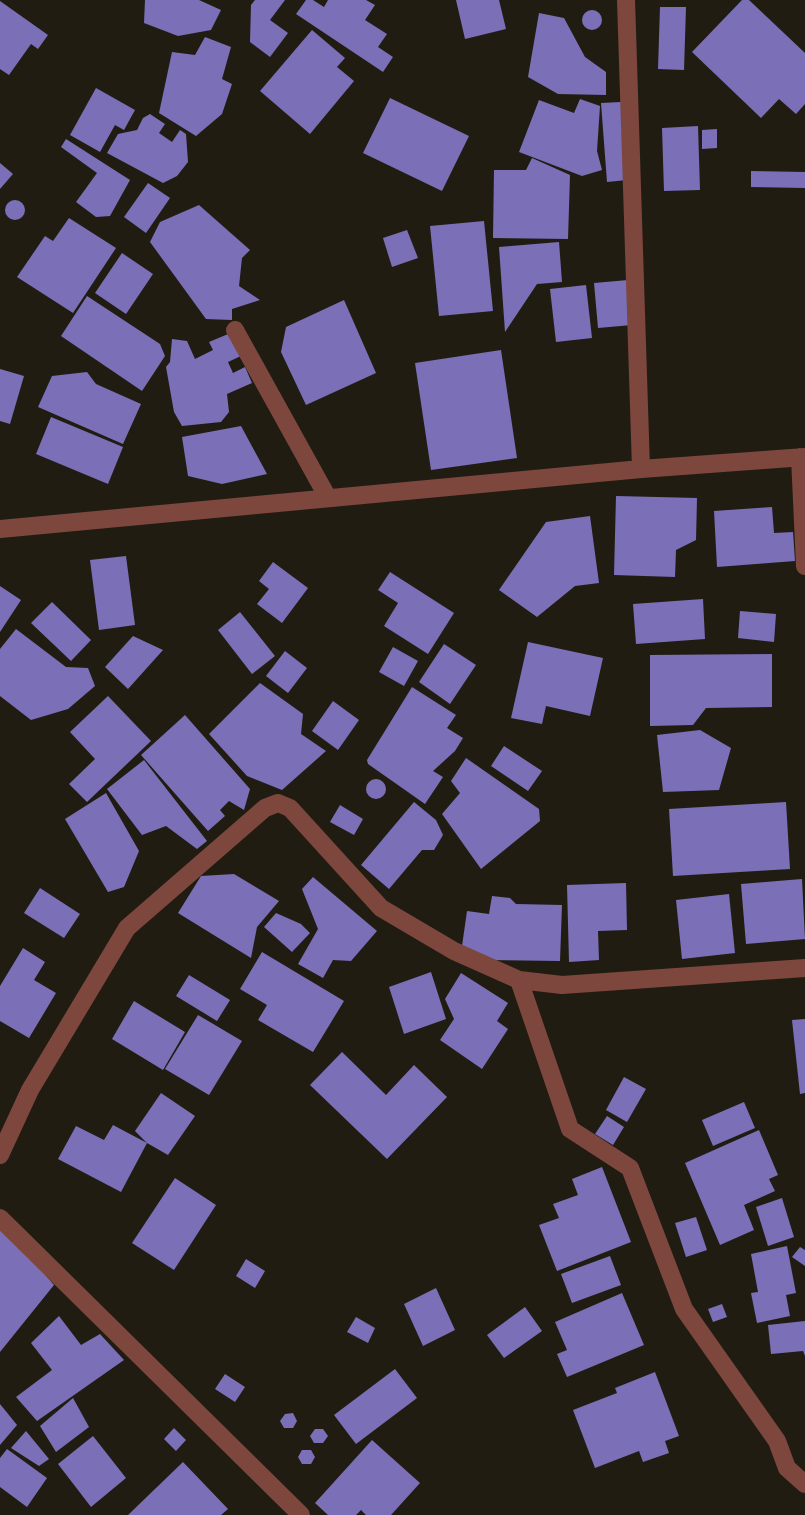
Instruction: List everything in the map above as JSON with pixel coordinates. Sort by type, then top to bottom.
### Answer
[{"type":"street","points":[[626,0],[641,469]]},
{"type":"street","points":[[235,330],[328,498]]},
{"type":"street","points":[[0,530],[641,469],[802,457],[805,566]]},
{"type":"street","points":[[0,1155],[30,1090],[128,928],[265,808],[278,803],[290,808],[381,908],[454,951],[519,980],[562,985],[805,968]]},
{"type":"street","points":[[519,980],[570,1129],[630,1168],[684,1309],[777,1441],[787,1468],[805,1484]]},
{"type":"street","points":[[0,1218],[301,1515]]},
{"type":"building","points":[[145,0],[199,0],[221,10],[211,30],[178,36],[144,23]]},
{"type":"building","points":[[255,0],[285,0],[270,20],[288,33],[270,57],[250,42],[251,5]]},
{"type":"building","points":[[306,0],[313,0],[324,7],[328,0],[366,0],[375,5],[365,20],[387,34],[378,47],[393,57],[383,72],[296,14]]},
{"type":"building","points":[[456,0],[499,0],[506,29],[465,39]]},
{"type":"building","points":[[742,0],[749,0],[805,53],[805,104],[796,114],[779,99],[761,118],[692,52]]},
{"type":"building","points":[[0,1],[48,35],[38,49],[31,44],[9,75],[0,69]]},
{"type":"building","points":[[660,7],[686,7],[684,70],[658,69]]},
{"type":"building","points":[[592,10],[599,13],[602,20],[599,27],[592,30],[585,27],[582,20],[585,13]]},
{"type":"building","points":[[539,13],[564,18],[585,57],[606,72],[606,95],[558,94],[528,77]]},
{"type":"building","points":[[312,30],[345,58],[337,67],[354,81],[310,134],[260,91]]},
{"type":"building","points":[[205,37],[231,47],[222,79],[232,84],[222,114],[196,136],[159,113],[172,52],[195,55]]},
{"type":"building","points":[[96,88],[135,110],[124,130],[115,125],[100,152],[70,135]]},
{"type":"building","points":[[390,98],[469,136],[442,191],[363,153]]},
{"type":"building","points":[[580,99],[600,106],[597,151],[602,170],[582,176],[519,152],[539,100],[574,113]]},
{"type":"building","points":[[621,102],[627,180],[607,182],[601,103]]},
{"type":"building","points":[[150,114],[165,124],[159,133],[172,142],[180,130],[186,134],[188,162],[177,176],[163,183],[107,153],[118,134],[137,130],[143,118]]},
{"type":"building","points":[[698,126],[700,190],[664,191],[662,128]]},
{"type":"building","points":[[717,129],[717,148],[702,149],[702,130]]},
{"type":"building","points":[[66,139],[130,180],[110,216],[96,217],[76,202],[97,173],[61,147]]},
{"type":"building","points":[[532,158],[570,175],[568,239],[493,238],[494,170],[526,170]]},
{"type":"building","points":[[0,163],[13,174],[0,189]]},
{"type":"building","points":[[751,171],[805,172],[805,188],[751,187]]},
{"type":"building","points":[[148,183],[170,198],[146,233],[124,217]]},
{"type":"building","points":[[15,200],[22,203],[25,210],[22,217],[15,220],[8,217],[5,210],[8,203]]},
{"type":"building","points":[[199,205],[250,250],[242,258],[239,286],[260,300],[232,309],[232,320],[206,319],[150,242],[160,222]]},
{"type":"building","points":[[69,218],[116,248],[73,313],[17,277],[45,236],[53,241]]},
{"type":"building","points":[[484,221],[493,311],[439,316],[430,226]]},
{"type":"building","points":[[407,230],[418,258],[392,267],[383,238]]},
{"type":"building","points":[[559,242],[562,282],[537,284],[505,332],[499,247]]},
{"type":"building","points":[[122,253],[153,274],[126,314],[95,293]]},
{"type":"building","points":[[628,280],[632,325],[598,328],[594,283]]},
{"type":"building","points":[[586,285],[592,338],[556,342],[550,289]]},
{"type":"building","points":[[87,296],[160,344],[165,356],[142,391],[61,336]]},
{"type":"building","points":[[344,300],[376,373],[306,405],[281,352],[286,327]]},
{"type":"building","points":[[233,332],[243,355],[228,362],[233,373],[245,367],[252,383],[227,394],[229,412],[221,422],[182,426],[174,412],[166,367],[170,362],[172,339],[187,341],[195,359],[213,350],[209,342]]},
{"type":"building","points":[[501,350],[517,458],[431,470],[415,363]]},
{"type":"building","points":[[0,369],[24,376],[10,424],[0,421]]},
{"type":"building","points":[[87,372],[96,384],[141,404],[123,444],[38,407],[52,376]]},
{"type":"building","points":[[51,417],[123,447],[108,484],[36,454]]},
{"type":"building","points":[[241,426],[267,474],[222,484],[188,476],[182,437]]},
{"type":"building","points":[[616,496],[697,498],[696,540],[676,550],[675,577],[614,575]]},
{"type":"building","points":[[772,507],[774,533],[793,532],[795,561],[717,567],[714,511]]},
{"type":"building","points":[[590,516],[599,583],[575,586],[537,617],[499,590],[546,522]]},
{"type":"building","points":[[126,556],[135,625],[99,630],[90,560]]},
{"type":"building","points":[[273,562],[308,588],[282,623],[257,604],[269,589],[259,581]]},
{"type":"building","points":[[390,572],[454,613],[428,654],[384,626],[398,603],[378,590]]},
{"type":"building","points":[[0,586],[21,600],[0,632]]},
{"type":"building","points":[[703,599],[705,639],[636,644],[633,604]]},
{"type":"building","points":[[52,602],[91,640],[71,661],[31,623]]},
{"type":"building","points":[[740,611],[776,614],[774,642],[738,638]]},
{"type":"building","points":[[240,612],[275,656],[252,674],[218,630]]},
{"type":"building","points":[[16,629],[66,667],[88,668],[95,686],[68,709],[31,720],[0,696],[0,649]]},
{"type":"building","points":[[133,636],[163,650],[128,689],[105,667]]},
{"type":"building","points":[[528,642],[603,658],[590,716],[546,706],[542,724],[511,718]]},
{"type":"building","points":[[444,644],[476,665],[450,704],[419,682]]},
{"type":"building","points":[[393,647],[418,661],[404,686],[379,672]]},
{"type":"building","points":[[285,651],[307,668],[288,693],[266,676]]},
{"type":"building","points":[[772,654],[772,707],[706,708],[693,725],[650,726],[650,655]]},
{"type":"building","points":[[260,683],[303,714],[301,734],[326,751],[282,790],[247,776],[209,734]]},
{"type":"building","points":[[412,687],[456,715],[447,728],[463,738],[455,751],[433,771],[443,777],[425,804],[368,764],[367,760]]},
{"type":"building","points":[[108,696],[151,741],[87,802],[69,784],[95,759],[70,732]]},
{"type":"building","points":[[333,701],[359,720],[338,750],[312,731]]},
{"type":"building","points":[[185,715],[250,789],[244,810],[229,801],[220,810],[225,816],[208,831],[141,755]]},
{"type":"building","points":[[700,730],[731,748],[719,790],[663,792],[657,735]]},
{"type":"building","points":[[504,746],[542,771],[528,791],[491,766]]},
{"type":"building","points":[[466,758],[539,809],[540,821],[481,869],[442,814],[460,793],[451,781]]},
{"type":"building","points":[[144,760],[207,841],[197,849],[166,826],[142,835],[107,789]]},
{"type":"building","points":[[376,779],[383,782],[386,789],[383,796],[376,799],[369,796],[366,789],[369,782]]},
{"type":"building","points":[[106,793],[139,851],[124,887],[108,892],[65,819]]},
{"type":"building","points":[[414,802],[436,820],[443,835],[434,850],[422,850],[389,889],[361,865]]},
{"type":"building","points":[[786,802],[790,869],[673,876],[669,809]]},
{"type":"building","points":[[340,805],[363,819],[354,835],[330,822]]},
{"type":"building","points":[[234,874],[279,901],[257,927],[251,958],[178,913],[201,876]]},
{"type":"building","points":[[313,877],[377,931],[351,961],[333,960],[323,978],[298,964],[318,929],[302,889]]},
{"type":"building","points":[[802,879],[805,939],[746,944],[741,884]]},
{"type":"building","points":[[626,883],[627,930],[598,931],[599,960],[569,962],[567,885]]},
{"type":"building","points":[[40,888],[80,914],[64,938],[24,913]]},
{"type":"building","points":[[729,894],[735,953],[682,959],[676,900]]},
{"type":"building","points":[[492,896],[510,898],[516,904],[562,905],[560,961],[488,960],[462,946],[467,911],[489,914]]},
{"type":"building","points":[[276,913],[301,924],[310,933],[292,952],[264,927]]},
{"type":"building","points":[[23,948],[45,962],[34,980],[56,993],[29,1038],[0,1021],[0,986]]},
{"type":"building","points":[[262,952],[344,1001],[313,1052],[258,1020],[267,1005],[240,989]]},
{"type":"building","points":[[431,972],[446,1019],[404,1034],[389,987]]},
{"type":"building","points":[[461,973],[508,1003],[497,1021],[508,1029],[482,1069],[440,1040],[454,1019],[445,999]]},
{"type":"building","points":[[189,975],[230,1000],[217,1021],[176,996]]},
{"type":"building","points":[[134,1001],[185,1032],[163,1070],[112,1039]]},
{"type":"building","points":[[198,1015],[242,1041],[209,1095],[165,1069]]},
{"type":"building","points":[[805,1019],[805,1093],[800,1094],[792,1020]]},
{"type":"building","points":[[342,1052],[386,1095],[414,1065],[447,1097],[387,1159],[310,1085]]},
{"type":"building","points":[[624,1077],[646,1089],[627,1122],[606,1110]]},
{"type":"building","points":[[161,1093],[195,1116],[168,1155],[147,1143],[135,1131]]},
{"type":"building","points":[[744,1102],[755,1128],[713,1146],[702,1120]]},
{"type":"building","points":[[607,1116],[624,1127],[613,1145],[595,1134]]},
{"type":"building","points":[[113,1125],[147,1143],[121,1192],[58,1159],[76,1126],[104,1140]]},
{"type":"building","points":[[759,1130],[778,1175],[769,1179],[775,1191],[744,1205],[754,1230],[720,1245],[685,1163]]},
{"type":"building","points":[[602,1167],[631,1242],[557,1271],[539,1225],[559,1218],[553,1204],[578,1195],[572,1179]]},
{"type":"building","points":[[175,1178],[216,1205],[174,1270],[132,1243]]},
{"type":"building","points":[[782,1198],[794,1237],[768,1246],[756,1207]]},
{"type":"building","points":[[696,1217],[707,1250],[686,1257],[675,1223]]},
{"type":"building","points":[[0,1228],[22,1248],[54,1285],[0,1352]]},
{"type":"building","points":[[787,1246],[796,1293],[786,1295],[790,1316],[757,1323],[751,1293],[758,1292],[751,1254]]},
{"type":"building","points":[[800,1247],[805,1250],[805,1266],[792,1257]]},
{"type":"building","points":[[610,1256],[621,1285],[572,1303],[561,1274]]},
{"type":"building","points":[[246,1259],[265,1271],[255,1288],[236,1276]]},
{"type":"building","points":[[436,1288],[455,1330],[423,1346],[404,1304]]},
{"type":"building","points":[[622,1293],[644,1345],[567,1377],[557,1354],[567,1350],[555,1322]]},
{"type":"building","points":[[722,1304],[727,1317],[713,1322],[708,1309]]},
{"type":"building","points":[[525,1307],[542,1331],[504,1358],[487,1335]]},
{"type":"building","points":[[59,1316],[81,1345],[100,1334],[124,1360],[37,1421],[16,1397],[52,1370],[31,1343]]},
{"type":"building","points":[[356,1317],[375,1328],[368,1343],[347,1332]]},
{"type":"building","points":[[805,1321],[805,1356],[803,1351],[771,1354],[768,1325]]},
{"type":"building","points":[[395,1369],[417,1398],[356,1444],[334,1415]]},
{"type":"building","points":[[655,1372],[679,1436],[665,1441],[669,1453],[643,1462],[639,1451],[595,1468],[573,1410],[617,1393],[615,1388]]},
{"type":"building","points":[[225,1374],[245,1387],[235,1402],[215,1389]]},
{"type":"building","points":[[73,1398],[89,1427],[56,1452],[40,1426]]},
{"type":"building","points":[[0,1404],[17,1425],[0,1445]]},
{"type":"building","points":[[293,1413],[297,1421],[293,1428],[284,1428],[280,1421],[285,1414]]},
{"type":"building","points":[[174,1428],[186,1440],[176,1451],[164,1439]]},
{"type":"building","points":[[315,1429],[323,1429],[328,1436],[323,1443],[314,1443],[310,1436]]},
{"type":"building","points":[[26,1431],[49,1459],[39,1466],[11,1448]]},
{"type":"building","points":[[93,1436],[126,1478],[91,1507],[58,1464]]},
{"type":"building","points":[[372,1440],[420,1483],[391,1515],[366,1515],[361,1510],[356,1515],[328,1515],[315,1503]]},
{"type":"building","points":[[7,1449],[47,1478],[27,1507],[0,1487],[0,1458]]},
{"type":"building","points":[[302,1450],[311,1450],[315,1457],[311,1464],[302,1464],[298,1457]]},
{"type":"building","points":[[183,1462],[228,1509],[221,1515],[128,1515]]}]
